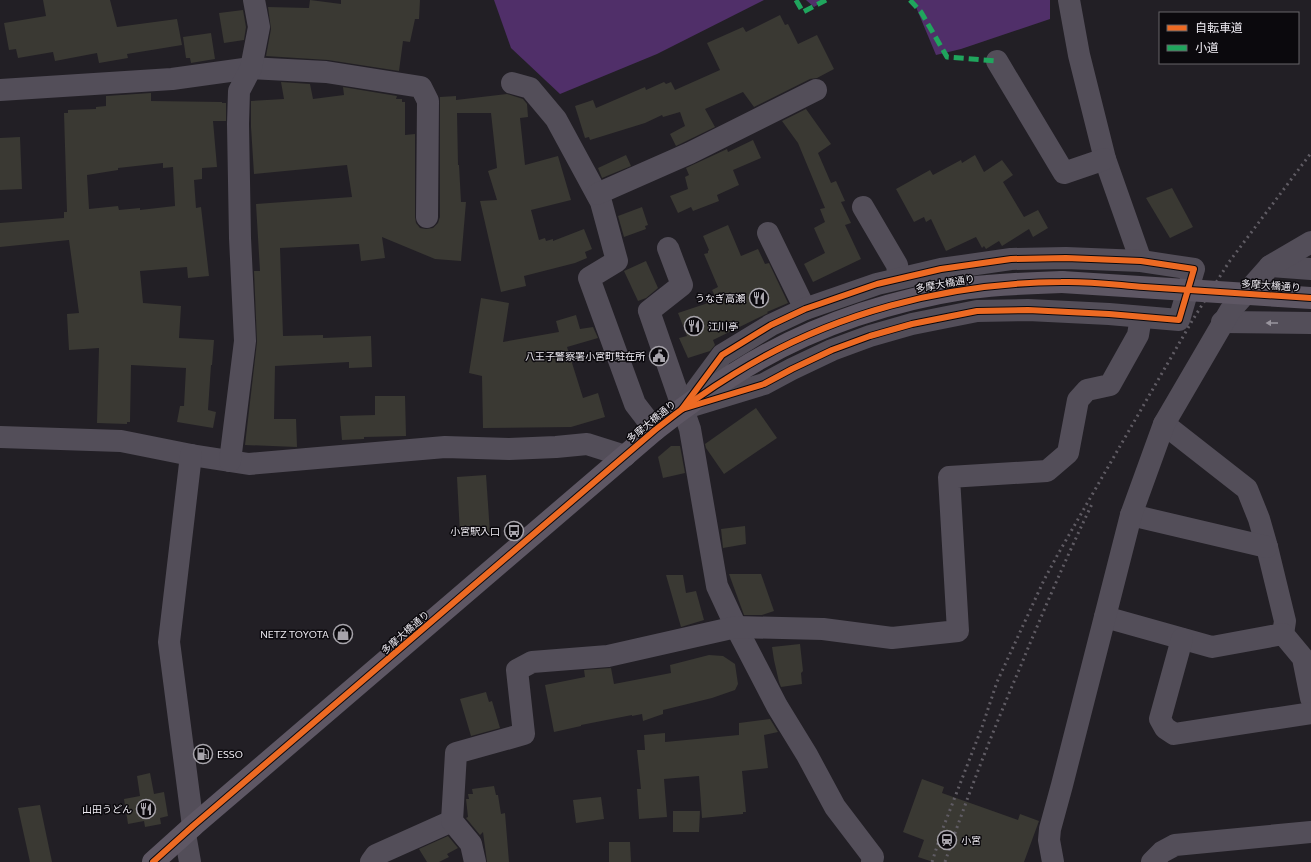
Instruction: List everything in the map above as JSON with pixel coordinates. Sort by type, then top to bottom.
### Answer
[{"type":"main road","name":"多摩大橋通り","points":[[152,862],[655,430],[682,409],[734,374],[779,348],[802,337],[859,315],[907,301],[970,288],[998,285],[1062,282],[1311,298]]},
{"type":"street","points":[[230,461],[244,341],[240,238],[238,124],[239,91],[251,68],[259,27],[254,0]]},
{"type":"street","points":[[1070,0],[1079,55],[1105,159],[1141,261]]},
{"type":"street","points":[[997,61],[1064,173],[1105,159]]},
{"type":"street","points":[[0,90],[172,79],[251,68],[326,72],[421,86],[428,101],[427,217]]},
{"type":"street","points":[[512,83],[530,88],[556,119],[601,202],[617,261],[588,278],[635,404],[655,430]]},
{"type":"street","points":[[597,194],[690,153],[816,90]]},
{"type":"street","points":[[863,207],[897,265],[899,278]]},
{"type":"street","points":[[768,233],[805,309]]},
{"type":"street","points":[[1053,862],[1049,840],[1050,829],[1131,515],[1164,424],[1222,322],[1230,311],[1270,266],[1311,242]]},
{"type":"street","points":[[668,248],[682,285],[648,311],[690,429],[717,586],[736,627],[777,706],[807,755],[835,807],[873,858],[872,862]]},
{"type":"street","points":[[1066,258],[1141,261],[1194,269],[1179,320],[1028,310],[977,312],[919,323],[870,336],[832,350],[764,384],[682,409],[722,354],[770,325],[805,309],[877,284],[941,269],[1011,259],[1066,258]]},
{"type":"street","points":[[1270,266],[1311,270]]},
{"type":"street","points":[[475,862],[471,844],[452,821],[456,753],[524,734],[517,670],[532,662],[608,656],[736,627],[823,630],[892,638],[958,631],[949,477],[1047,470],[1068,452],[1078,400],[1087,390],[1110,386],[1138,336],[1141,317]]},
{"type":"street","points":[[1222,322],[1311,323]]},
{"type":"street","points":[[1164,424],[1248,489],[1267,547],[1285,621],[1283,634],[1303,658],[1311,698]]},
{"type":"street","points":[[0,437],[120,441],[191,455],[249,464],[393,452],[431,447],[458,446],[515,448],[556,447],[586,444],[626,456]]},
{"type":"street","points":[[190,862],[189,830],[169,642],[191,455]]},
{"type":"street","points":[[1131,515],[1267,547]]},
{"type":"street","points":[[1105,618],[1212,647],[1283,634]]},
{"type":"street","points":[[1182,638],[1160,719],[1165,728],[1174,734],[1311,713]]},
{"type":"street","points":[[371,862],[376,855],[452,821]]},
{"type":"street","points":[[1152,862],[1162,852],[1175,845],[1311,832]]},
{"type":"shaded area","points":[[494,0],[764,0],[657,54],[560,94],[511,48]]},
{"type":"shaded area","points":[[806,0],[826,0],[814,7]]},
{"type":"shaded area","points":[[913,0],[1050,0],[1050,19],[961,49],[936,55]]},
{"type":"building","points":[[43,0],[110,0],[117,27],[177,19],[182,45],[127,54],[128,58],[99,63],[97,53],[55,61],[53,52],[18,58],[16,49],[9,50],[4,23],[46,16]]},
{"type":"building","points":[[310,0],[341,4],[341,0],[420,0],[419,19],[415,19],[410,42],[403,41],[399,71],[328,60],[266,56],[271,29],[268,7],[309,8]]},
{"type":"building","points":[[243,10],[246,27],[244,40],[224,43],[219,13]]},
{"type":"building","points":[[780,15],[785,25],[788,24],[798,44],[817,35],[834,69],[817,78],[810,79],[754,107],[743,92],[705,109],[715,127],[676,146],[670,134],[685,126],[680,112],[663,117],[662,115],[645,123],[590,140],[589,137],[585,138],[575,106],[593,100],[596,108],[645,87],[646,90],[664,82],[666,84],[671,82],[675,90],[720,70],[707,43],[743,27],[746,32]]},
{"type":"building","points":[[211,33],[215,59],[191,63],[190,58],[186,58],[183,37]]},
{"type":"building","points":[[281,82],[310,84],[313,99],[344,95],[343,87],[397,96],[396,99],[402,99],[402,102],[405,102],[405,135],[415,134],[415,217],[416,223],[420,228],[426,229],[433,228],[438,223],[440,217],[440,97],[456,96],[456,100],[507,94],[523,99],[527,104],[528,117],[520,118],[525,165],[558,156],[571,200],[531,210],[539,240],[545,238],[546,241],[553,239],[553,241],[584,229],[592,249],[585,252],[587,258],[575,263],[524,276],[526,286],[501,292],[480,201],[497,200],[488,171],[497,168],[491,113],[457,113],[458,165],[461,202],[466,202],[461,261],[435,259],[382,237],[385,258],[361,261],[359,244],[280,248],[283,336],[323,335],[323,338],[371,336],[372,367],[349,368],[349,362],[275,366],[274,419],[296,419],[297,447],[245,445],[257,342],[254,271],[260,271],[256,204],[352,197],[347,165],[254,174],[251,101],[284,99]]},
{"type":"building","points":[[151,93],[151,101],[226,103],[226,121],[213,121],[217,167],[202,168],[202,179],[194,180],[196,208],[201,207],[209,276],[188,278],[187,267],[140,271],[143,303],[181,306],[179,338],[214,340],[208,410],[216,412],[213,428],[177,422],[180,406],[184,406],[186,368],[131,365],[130,422],[127,422],[127,424],[97,423],[99,348],[69,350],[67,314],[79,313],[69,240],[0,247],[0,223],[64,218],[64,212],[67,212],[64,113],[68,113],[68,110],[96,109],[96,107],[106,106],[106,96]],"holes":[[[163,163],[163,168],[173,167],[175,206],[140,210],[140,208],[119,210],[118,206],[89,209],[87,175],[118,170],[118,168]]]},
{"type":"building","points":[[806,109],[831,144],[818,153],[831,183],[836,181],[845,201],[841,202],[851,223],[845,225],[861,259],[813,282],[804,264],[825,253],[814,228],[825,222],[820,209],[825,208],[798,143],[782,121]]},
{"type":"building","points":[[20,137],[22,189],[0,190],[0,138]]},
{"type":"building","points":[[753,140],[761,158],[733,170],[739,185],[717,195],[719,201],[693,211],[691,207],[678,213],[670,196],[688,189],[685,177],[689,175],[686,168],[727,149],[728,152]]},
{"type":"building","points":[[626,155],[631,166],[602,178],[598,168]]},
{"type":"building","points":[[975,155],[984,172],[1002,160],[1013,175],[1003,182],[1024,217],[1038,210],[1048,228],[1033,237],[1029,229],[1002,246],[999,241],[986,249],[984,246],[982,248],[976,237],[946,251],[931,219],[926,222],[924,217],[914,222],[896,189],[930,170],[933,175],[961,160],[962,163]]},
{"type":"building","points":[[1172,188],[1193,227],[1170,238],[1146,198]]},
{"type":"building","points":[[642,207],[648,225],[645,226],[646,229],[624,237],[618,216]]},
{"type":"building","points":[[728,225],[741,256],[758,249],[765,264],[769,263],[788,303],[767,312],[768,313],[713,340],[715,345],[710,351],[688,358],[679,338],[687,336],[678,313],[717,300],[712,290],[718,287],[704,254],[708,253],[709,250],[703,236]]},
{"type":"building","points":[[646,261],[658,288],[646,298],[638,301],[624,271]]},
{"type":"building","points":[[481,298],[509,303],[503,342],[559,332],[556,321],[576,315],[580,329],[593,327],[598,338],[567,347],[583,398],[598,393],[605,417],[571,427],[483,428],[482,376],[469,373]]},
{"type":"building","points":[[375,396],[405,396],[406,436],[364,437],[364,439],[342,440],[340,416],[375,415]]},
{"type":"building","points":[[756,408],[777,438],[724,474],[706,448],[705,444]]},
{"type":"building","points":[[671,446],[680,446],[685,473],[663,478],[658,457]]},
{"type":"building","points":[[486,475],[490,533],[460,535],[457,477]]},
{"type":"building","points":[[745,526],[746,544],[723,548],[721,529]]},
{"type":"building","points":[[729,574],[761,574],[774,611],[762,615],[744,615]]},
{"type":"building","points":[[666,575],[683,575],[686,593],[696,591],[704,620],[681,627]]},
{"type":"building","points":[[800,644],[803,671],[801,673],[802,684],[781,687],[772,647]]},
{"type":"building","points":[[709,655],[723,656],[735,664],[738,684],[735,690],[712,698],[663,710],[663,714],[643,721],[642,714],[632,715],[554,732],[545,685],[585,677],[584,670],[611,668],[614,684],[671,673],[670,665]]},
{"type":"building","points":[[486,692],[489,702],[492,701],[500,728],[471,736],[460,699]]},
{"type":"building","points":[[770,719],[778,732],[764,735],[768,768],[742,771],[746,812],[743,812],[743,814],[702,818],[699,776],[664,779],[667,817],[639,819],[637,789],[641,789],[637,750],[645,750],[644,735],[665,733],[665,742],[739,735],[739,723]]},
{"type":"building","name":"山田うどん","points":[[150,773],[154,794],[164,792],[168,816],[160,818],[161,824],[145,827],[144,821],[128,824],[124,799],[140,796],[137,776]]},
{"type":"building","points":[[922,779],[944,787],[942,793],[1018,820],[1020,814],[1039,821],[1024,862],[933,862],[918,857],[924,840],[903,832]]},
{"type":"building","points":[[494,786],[496,795],[498,795],[501,814],[505,813],[509,862],[487,862],[483,832],[480,835],[466,818],[468,817],[466,799],[469,799],[468,794],[473,794],[472,789]]},
{"type":"building","points":[[601,797],[604,819],[576,823],[573,800]]},
{"type":"building","points":[[40,805],[52,862],[30,862],[18,808]]},
{"type":"building","points":[[673,811],[700,811],[699,832],[673,832]]},
{"type":"building","points":[[448,836],[458,848],[447,854],[449,857],[439,862],[427,862],[419,849]]},
{"type":"building","points":[[609,842],[630,842],[631,862],[609,862]]},
{"type":"railway","points":[[932,862],[943,828],[982,727],[997,682],[1044,580],[1192,321],[1229,262],[1311,153]]},
{"type":"railway","points":[[945,862],[999,717],[1054,586],[1092,504]]},
{"type":"marked path","points":[[796,0],[803,12],[826,0]]},
{"type":"marked path","points":[[910,0],[921,12],[947,57],[997,61]]},
{"type":"cycle path","points":[[1066,258],[1141,261],[1194,269],[1179,320],[1109,314],[1028,310],[977,311],[912,324],[870,336],[832,350],[764,384],[682,409],[722,355],[771,325],[805,309],[877,284],[941,269],[1011,259],[1066,258]]},
{"type":"cycle path","points":[[153,862],[655,430],[713,387],[771,353],[810,334],[850,318],[933,295],[975,288],[1018,284],[1061,282],[1103,283],[1311,298]]},
{"type":"place","name":"うなぎ高瀬","points":[[759,298]]},
{"type":"place","name":"江川亭","points":[[694,326]]},
{"type":"place","name":"八王子警察署小宮町駐在所","points":[[659,356]]},
{"type":"place","name":"小宮駅入口","points":[[514,531]]},
{"type":"place","name":"NETZ TOYOTA","points":[[343,634]]},
{"type":"place","name":"ESSO","points":[[203,754]]},
{"type":"place","name":"山田うどん","points":[[146,809]]},
{"type":"place","name":"小宮","points":[[947,840]]}]
